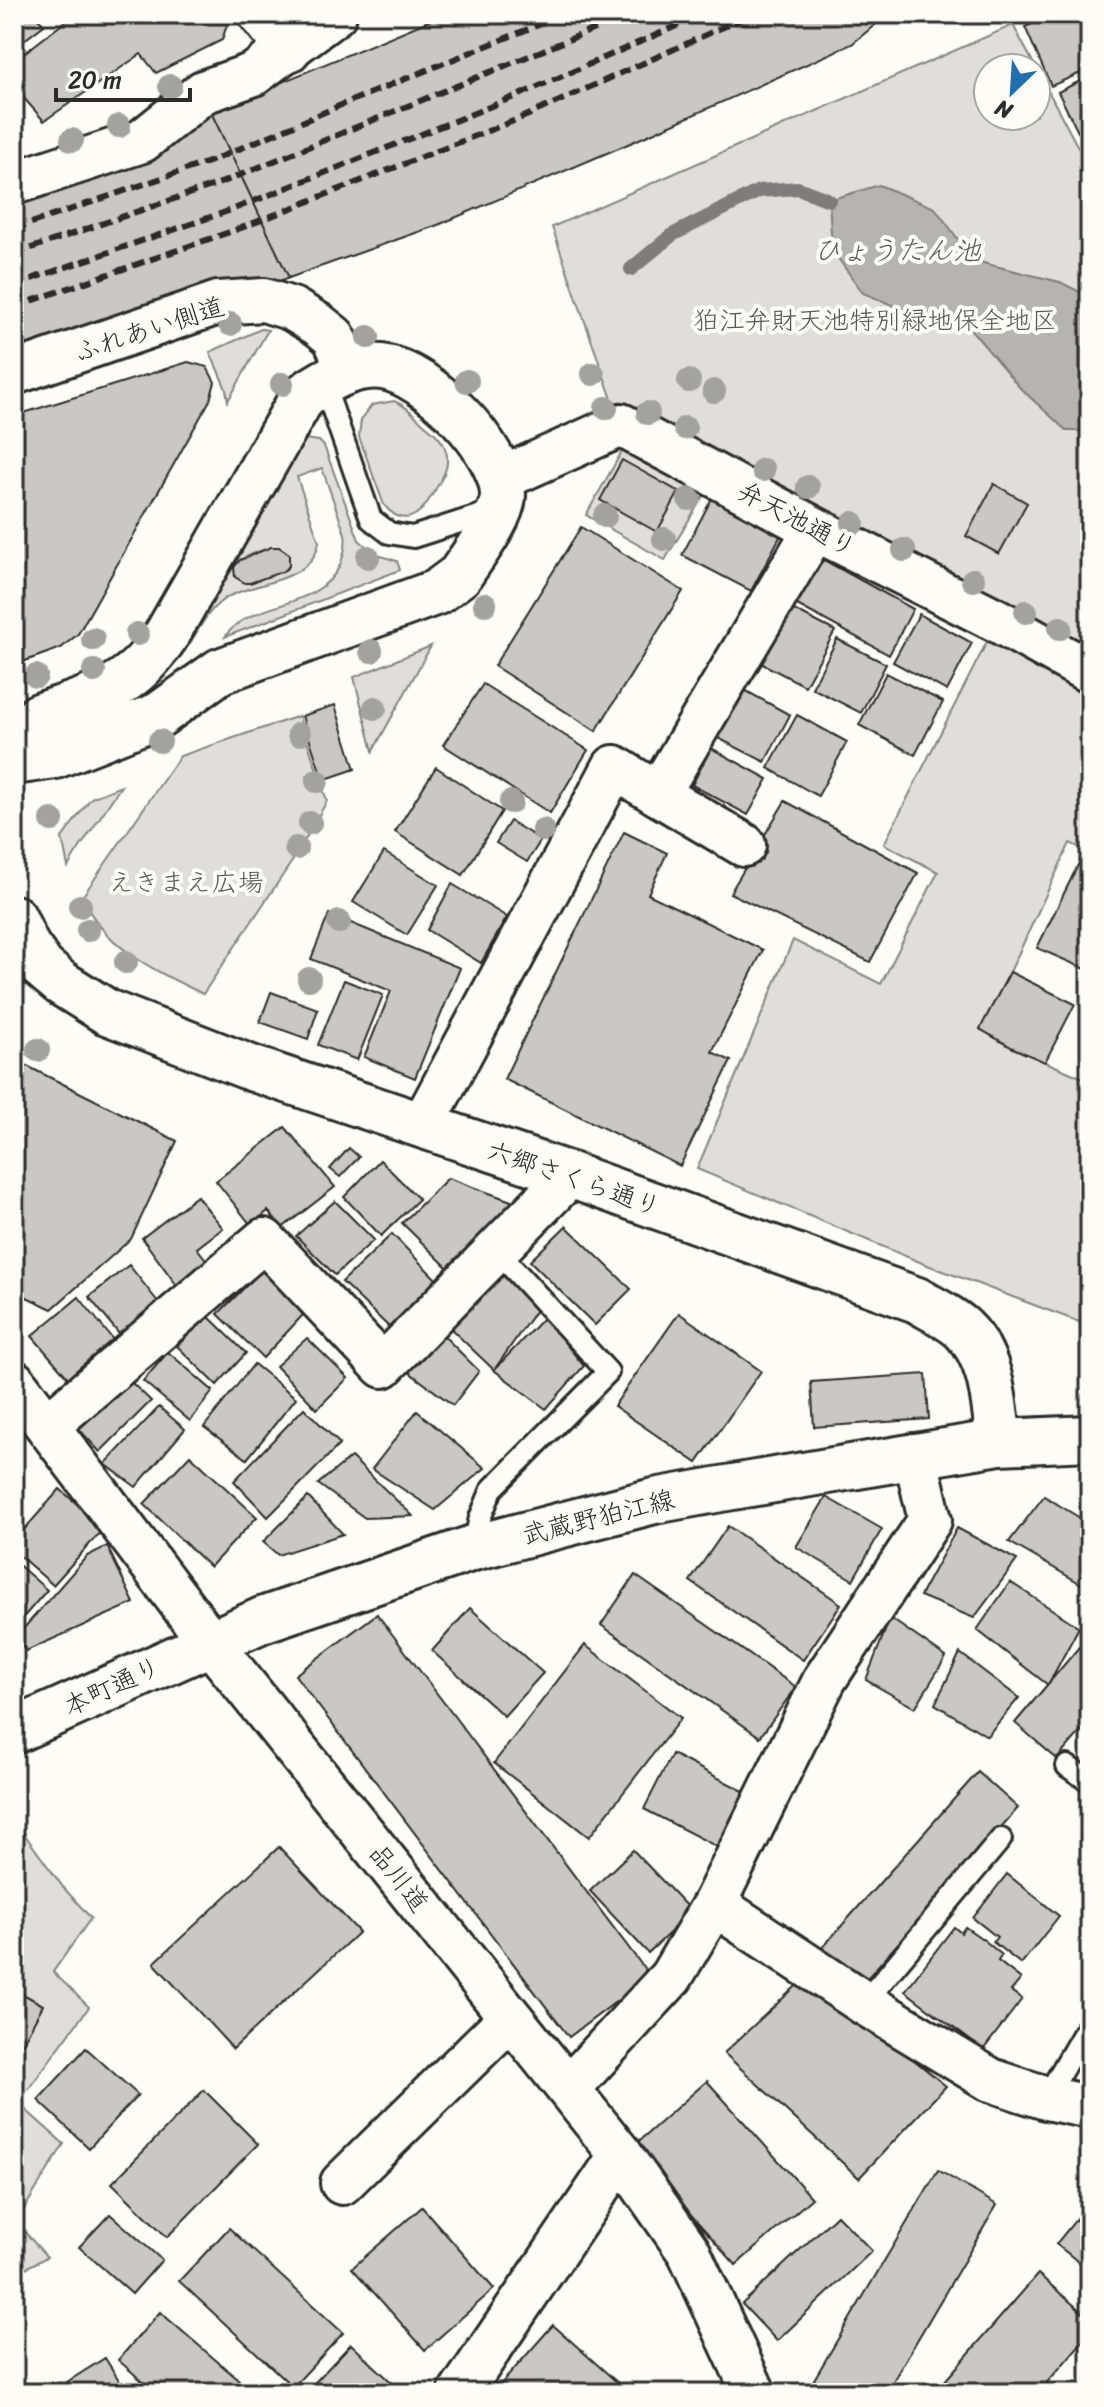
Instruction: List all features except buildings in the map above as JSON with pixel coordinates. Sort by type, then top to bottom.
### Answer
[{"type":"street","points":[[260,14],[289,50]]},
{"type":"street","points":[[14,183],[142,141],[203,92],[254,74],[335,14]]},
{"type":"street","name":"ふれあい側道","points":[[14,373],[218,303],[264,300],[292,309],[334,337],[336,377]]},
{"type":"street","points":[[14,762],[55,756],[159,715],[220,671],[437,592],[460,575],[501,494],[485,448],[440,397],[408,375],[381,367],[360,368],[336,377],[303,396],[154,653],[131,676],[111,688],[26,725]]},
{"type":"street","name":"弁天池通り","points":[[501,494],[621,425],[1090,672]]},
{"type":"street","points":[[658,794],[815,529]]},
{"type":"street","points":[[422,1126],[614,767],[744,845]]},
{"type":"street","name":"六郷さくら通り","points":[[14,918],[27,946],[42,967],[107,1012],[251,1068],[570,1175],[917,1300],[964,1329],[982,1354],[991,1386],[999,1442]]},
{"type":"street","points":[[48,1425],[264,1240],[383,1366],[570,1175]]},
{"type":"street","name":"品川道","points":[[14,1382],[210,1642],[621,2155],[689,2252],[754,2393]]},
{"type":"street","points":[[999,1442],[1090,1438]]},
{"type":"street","name":"武蔵野狛江線","points":[[210,1642],[276,1615],[473,1548],[654,1501],[999,1442]]},
{"type":"street","points":[[569,2088],[671,1977],[714,1904],[825,1679],[930,1520],[915,1455]]},
{"type":"street","name":"本町通り","points":[[14,1731],[210,1642]]},
{"type":"street","points":[[714,1904],[864,2003],[991,2080],[1046,2098],[1090,2107]]},
{"type":"street","points":[[342,2183],[510,2018]]},
{"type":"street","points":[[460,2393],[621,2155]]},
{"type":"lane","points":[[336,377],[371,519],[389,533],[413,537],[501,494]]},
{"type":"lane","points":[[473,1548],[480,1518],[492,1489],[608,1372],[496,1250]]},
{"type":"lane","points":[[1067,1766],[1090,1782]]},
{"type":"lane","points":[[864,2003],[1001,1839]]},
{"type":"lane","points":[[1046,2098],[1090,2022]]},
{"type":"green space","name":"狛江弁財天池特別緑地保全地区","points":[[1013,25],[1027,52],[972,52],[972,132],[1052,132],[1052,98],[1090,170],[1090,852],[1070,843],[980,1029],[1013,1048],[1090,1081],[1090,1326],[922,1263],[697,1169],[793,940],[881,984],[938,872],[884,844],[997,622],[621,425],[552,227]]},
{"type":"green space","points":[[261,329],[268,330],[228,401],[210,352]]},
{"type":"green space","points":[[394,401],[407,408],[436,435],[444,444],[447,455],[444,473],[427,503],[417,514],[404,518],[384,505],[359,437],[361,420],[372,405]]},
{"type":"green space","points":[[305,439],[319,441],[324,446],[359,540],[375,554],[397,561],[400,570],[225,637],[250,616],[316,591],[330,580],[340,565],[345,550],[345,534],[322,468],[297,477],[319,542],[314,557],[291,575],[231,595],[219,603],[163,678],[137,700],[116,703],[230,565],[234,567],[235,577],[245,583],[283,571],[289,566],[289,554],[279,547],[255,553],[235,565],[230,563]]},
{"type":"green space","points":[[625,446],[705,493],[665,560],[586,515]]},
{"type":"green space","points":[[431,646],[373,751],[354,677]]},
{"type":"green space","name":"えきまえ広場","points":[[299,716],[327,801],[297,854],[203,994],[150,967],[118,944],[92,915],[82,897],[180,756]]},
{"type":"green space","points":[[121,786],[68,867],[62,838],[91,798]]},
{"type":"green space","points":[[14,1820],[63,1887],[91,1918],[53,1972],[89,2007],[18,2103],[64,2144],[16,2222],[47,2257],[14,2274]]},
{"type":"water","name":"ひょうたん池","points":[[879,185],[935,208],[958,239],[983,263],[1060,282],[1090,297],[1090,431],[1067,431],[1021,389],[967,325],[919,316],[863,293],[832,250],[829,200]]},
{"type":"waterway","points":[[631,269],[672,235],[759,191],[798,188],[829,200]]},
{"type":"railway","points":[[14,229],[211,161],[565,14]]},
{"type":"railway","points":[[14,254],[223,182],[631,14]]},
{"type":"railway","points":[[14,285],[234,209],[519,95],[704,14]]},
{"type":"railway","points":[[14,307],[241,228],[526,116],[752,14]]}]
